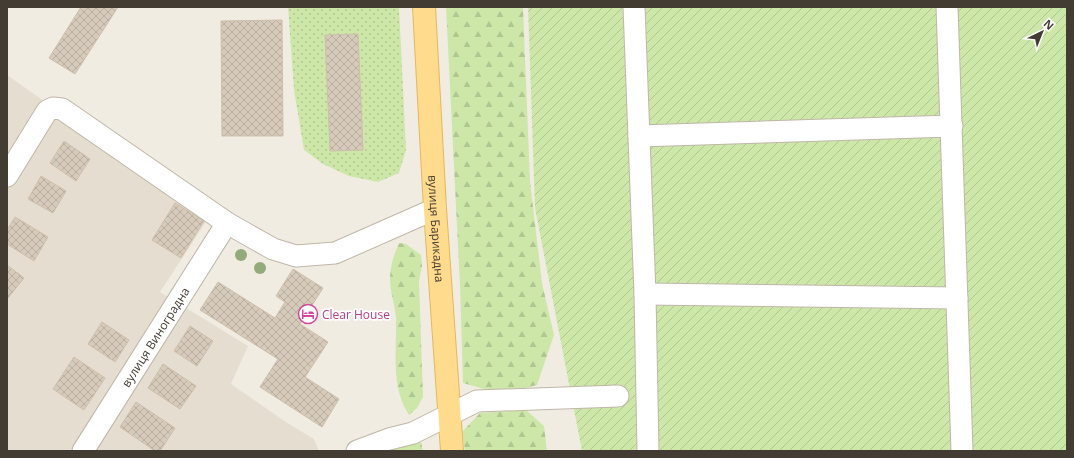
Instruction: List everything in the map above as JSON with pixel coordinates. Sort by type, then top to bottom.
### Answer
[{"type":"main road","name":"вулиця Барикадна","points":[[424,7],[435,209],[452,451]]},
{"type":"street","points":[[634,7],[645,294],[648,451]]},
{"type":"street","points":[[947,7],[962,451]]},
{"type":"street","points":[[7,176],[47,111],[53,108],[62,110],[227,223],[273,249],[296,256],[335,253],[435,209]]},
{"type":"street","points":[[639,136],[952,126]]},
{"type":"street","name":"вулиця Виноградна","points":[[83,451],[227,223]]},
{"type":"street","points":[[645,294],[957,298]]},
{"type":"street","points":[[357,451],[389,439],[413,433],[477,401],[618,396]]},
{"type":"shaded area","points":[[7,75],[51,106],[217,205],[160,292],[248,346],[231,384],[286,422],[314,439],[319,451],[7,451]]},
{"type":"green space","points":[[288,7],[399,7],[406,150],[399,173],[378,182],[349,176],[323,164],[304,150],[294,90]]},
{"type":"green space","points":[[446,7],[523,7],[530,181],[542,283],[554,335],[537,385],[502,394],[463,383],[460,286]]},
{"type":"green space","points":[[528,7],[1067,7],[1067,451],[582,451],[535,208]]},
{"type":"green space","points":[[399,243],[406,244],[421,255],[422,266],[419,281],[423,397],[417,408],[409,415],[403,404],[397,380],[396,318],[390,284],[390,274]]},
{"type":"green space","points":[[526,410],[544,426],[547,451],[465,451],[462,432],[480,413]]},
{"type":"green space","points":[[408,434],[421,442],[423,451],[360,451]]},
{"type":"building","points":[[81,7],[118,7],[75,74],[49,58]]},
{"type":"building","points":[[282,20],[283,136],[222,136],[221,21]]},
{"type":"building","points":[[358,34],[363,150],[330,151],[325,35]]},
{"type":"building","points":[[64,141],[90,159],[76,181],[50,163]]},
{"type":"building","points":[[41,176],[66,191],[53,213],[28,199]]},
{"type":"building","points":[[175,203],[204,221],[181,258],[152,240]]},
{"type":"building","points":[[15,217],[48,237],[34,261],[7,244],[7,230]]},
{"type":"building","points":[[7,265],[24,278],[8,298],[7,297]]},
{"type":"building","points":[[293,269],[323,288],[300,324],[328,342],[305,377],[339,399],[322,427],[260,387],[278,359],[200,310],[218,282],[275,318],[285,302],[276,296]]},
{"type":"building","points":[[102,322],[129,340],[115,362],[88,344]]},
{"type":"building","points":[[190,326],[213,341],[197,366],[174,351]]},
{"type":"building","points":[[74,357],[105,378],[84,410],[53,389]]},
{"type":"building","points":[[163,364],[196,386],[180,409],[148,388]]},
{"type":"building","points":[[136,402],[175,428],[160,451],[155,451],[120,427]]},
{"type":"place","name":"Clear House","points":[[308,314]]}]
